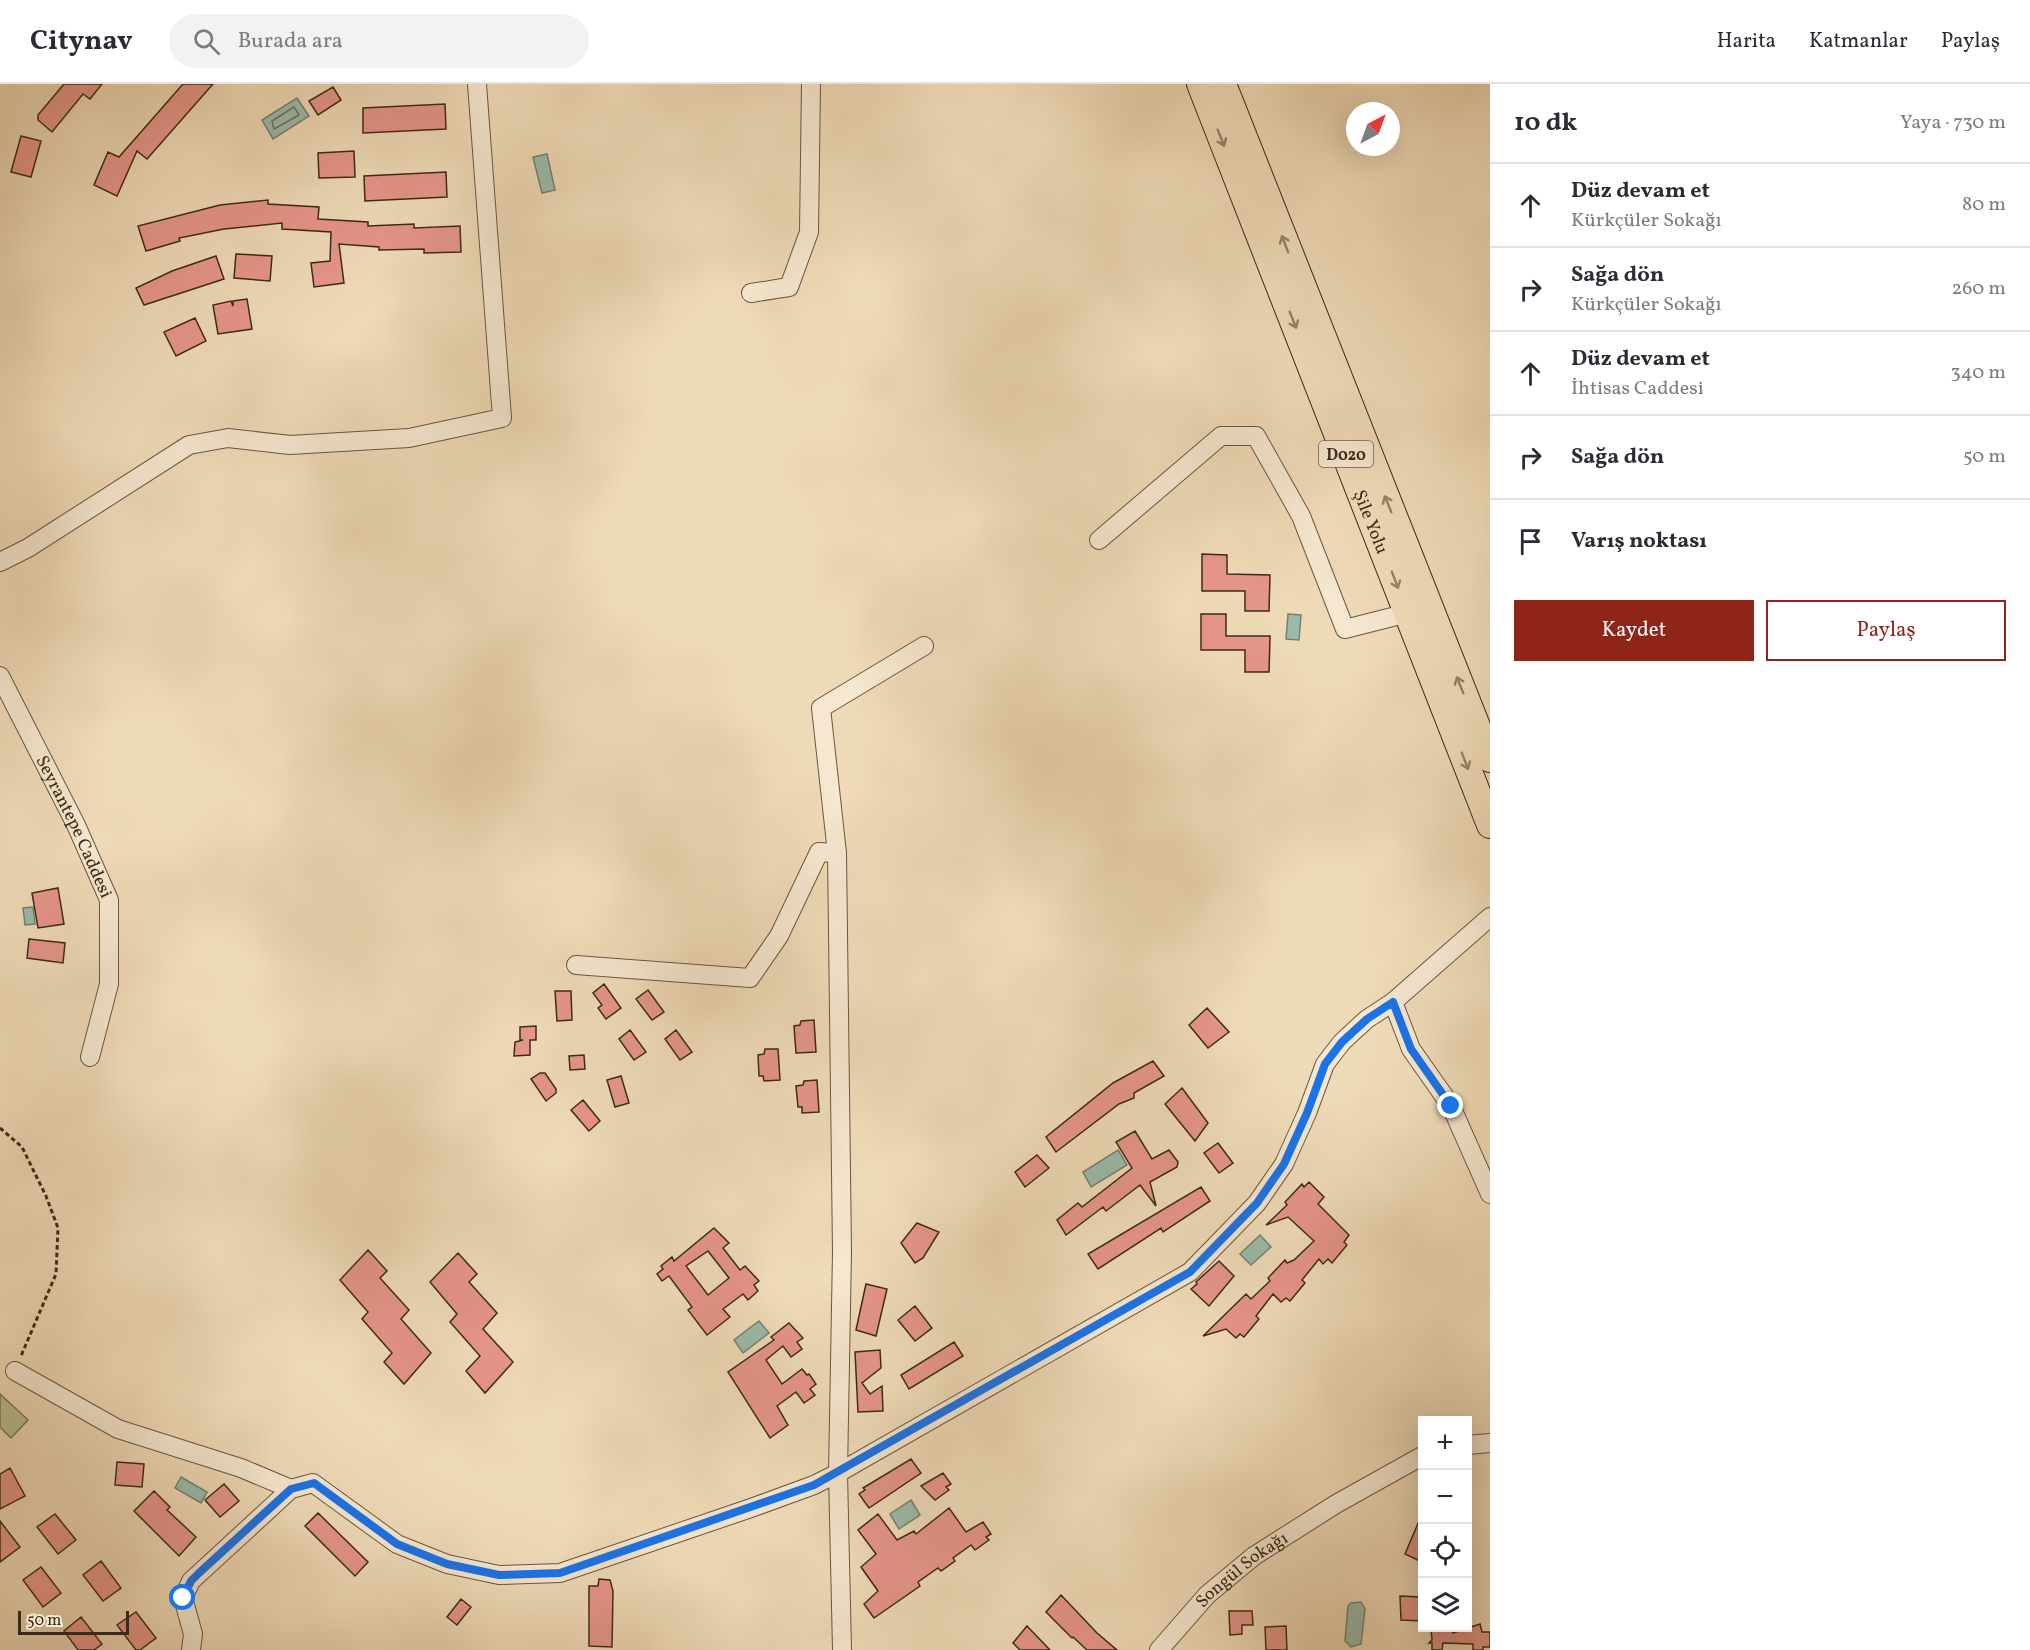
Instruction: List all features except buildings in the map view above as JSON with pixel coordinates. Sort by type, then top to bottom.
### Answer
[{"type":"highway","name":"Şile Yolu","points":[[1200,84],[1490,825]]},
{"type":"highway","name":"Şile Yolu","points":[[1223,84],[1490,759]]},
{"type":"street","points":[[0,562],[28,548],[189,445],[228,438],[290,445],[409,438],[502,418],[477,84]]},
{"type":"street","points":[[751,293],[789,287],[809,232],[811,84]]},
{"type":"street","points":[[1099,540],[1221,436],[1256,436],[1301,516],[1345,629],[1408,613]]},
{"type":"street","points":[[842,1650],[838,1473],[842,1252],[837,853],[821,708],[924,646]]},
{"type":"street","name":"Seyrantepe Caddesi","points":[[0,676],[76,825],[109,900],[109,984],[90,1057]]},
{"type":"street","points":[[576,965],[750,978],[779,936],[819,852],[837,853]]},
{"type":"street","points":[[191,1650],[193,1634],[183,1598],[191,1581],[291,1489],[314,1483],[397,1544],[447,1564],[499,1575],[560,1573],[761,1504],[838,1473],[1190,1272],[1257,1203],[1284,1164],[1307,1113],[1325,1064],[1342,1042],[1367,1019],[1393,1002],[1490,916]]},
{"type":"street","points":[[1393,1002],[1411,1049],[1451,1106],[1490,1194]]},
{"type":"street","points":[[15,1371],[118,1429],[240,1468],[291,1489]]},
{"type":"street","points":[[1472,1445],[1490,1443]]},
{"type":"street","name":"Songül Sokağı","points":[[1159,1650],[1207,1594],[1254,1556],[1336,1504],[1418,1458]]},
{"type":"path","points":[[0,1128],[22,1147],[46,1196],[58,1228],[56,1274],[15,1371]]},
{"type":"green space","points":[[0,1394],[28,1420],[11,1438],[0,1427]]},
{"type":"water","points":[[297,98],[309,116],[273,139],[262,120]]},
{"type":"water","points":[[547,154],[555,190],[542,193],[533,157]]},
{"type":"water","points":[[1288,614],[1301,615],[1299,640],[1286,639]]},
{"type":"water","points":[[33,907],[35,924],[25,925],[23,908]]},
{"type":"water","points":[[1118,1150],[1127,1165],[1091,1187],[1083,1172]]},
{"type":"water","points":[[1260,1235],[1271,1247],[1251,1265],[1240,1254]]},
{"type":"water","points":[[759,1321],[769,1333],[743,1353],[734,1340]]},
{"type":"water","points":[[181,1477],[207,1492],[201,1503],[175,1488]]},
{"type":"water","points":[[911,1500],[920,1515],[899,1529],[890,1514]]},
{"type":"water","points":[[1361,1602],[1365,1609],[1361,1644],[1351,1647],[1345,1641],[1348,1606],[1351,1603]]},
{"type":"route","points":[[183,1598],[191,1581],[291,1489],[314,1483],[397,1544],[447,1564],[499,1575],[560,1573],[814,1485],[1190,1272],[1257,1203],[1284,1164],[1307,1113],[1325,1064],[1342,1042],[1367,1019],[1393,1002],[1411,1049],[1451,1106]]}]
